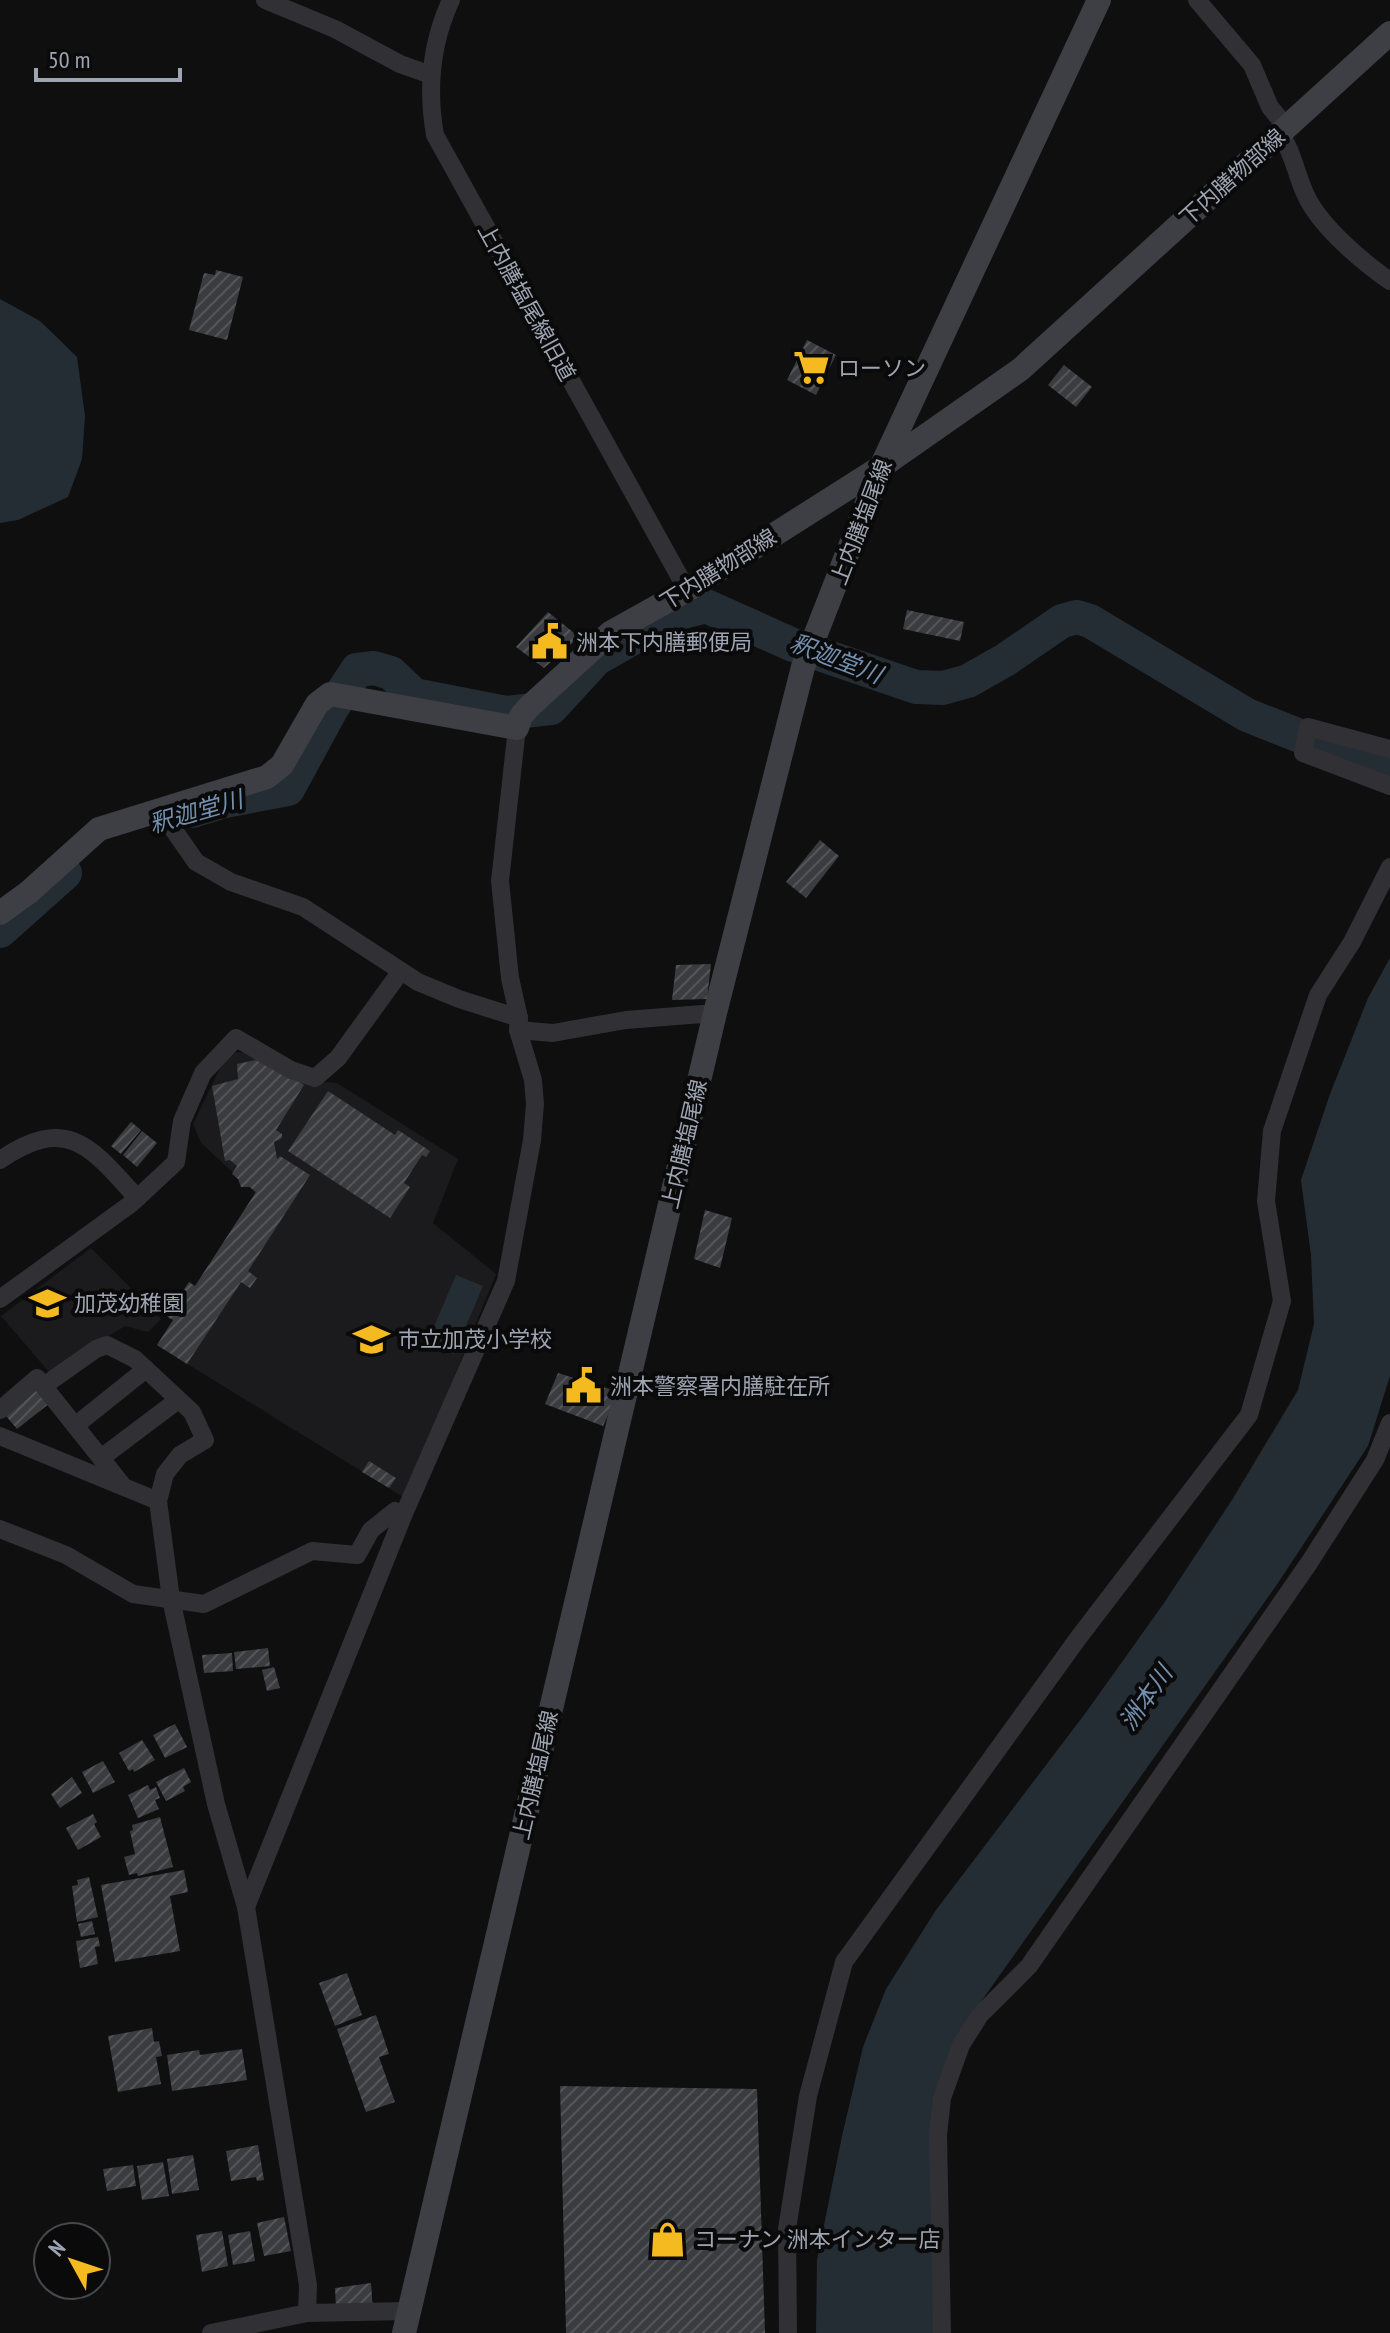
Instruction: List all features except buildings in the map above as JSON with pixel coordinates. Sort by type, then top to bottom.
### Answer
[{"type":"main road","name":"上内膳塩尾線","points":[[406,2322],[715,1013],[803,667],[881,467],[1099,0]]},
{"type":"main road","name":"下内膳物部線","points":[[522,717],[610,633],[687,590],[881,467],[1021,369],[1390,33]]},
{"type":"main road","points":[[0,913],[29,892],[99,829],[168,815],[267,777],[282,765],[317,704],[340,696],[522,717]]},
{"type":"street","points":[[265,0],[335,29],[400,64],[431,75]]},
{"type":"street","name":"上内膳塩尾線旧道","points":[[451,0],[437,41],[431,75],[430,103],[435,135],[687,590]]},
{"type":"street","points":[[1197,0],[1252,65],[1283,130],[1313,208],[1360,260],[1390,281]]},
{"type":"street","points":[[246,1907],[403,1516],[506,1281],[532,1140],[535,1104],[533,1080],[510,978],[500,881],[522,717]]},
{"type":"street","points":[[1390,749],[1308,727],[1303,753],[1390,786]]},
{"type":"street","points":[[168,815],[196,862],[231,882],[303,907],[418,982],[518,1024],[553,1033],[626,1020],[715,1013]]},
{"type":"street","points":[[788,2333],[787,2229],[808,2096],[844,1962],[1079,1637],[1249,1415],[1282,1301],[1266,1201],[1272,1131],[1318,995],[1352,942],[1390,867]]},
{"type":"street","points":[[0,1299],[137,1198],[176,1162],[182,1121],[203,1073],[236,1038],[291,1070],[315,1078],[338,1058],[401,971]]},
{"type":"street","points":[[0,1160],[44,1137],[64,1138],[102,1157],[137,1198]]},
{"type":"street","points":[[45,1385],[96,1349],[107,1345],[135,1359],[192,1412],[205,1440],[180,1455],[165,1474],[158,1501],[171,1599],[216,1804],[246,1907],[308,2285],[307,2313]]},
{"type":"street","points":[[76,1425],[146,1369]]},
{"type":"street","points":[[0,1410],[37,1378],[124,1487]]},
{"type":"street","points":[[101,1458],[178,1400]]},
{"type":"street","points":[[942,2333],[938,2135],[942,2098],[961,2045],[980,2015],[1029,1966],[1309,1563],[1375,1460],[1390,1423]]},
{"type":"street","points":[[0,1436],[158,1501]]},
{"type":"street","points":[[0,1529],[66,1555],[133,1594],[204,1604],[312,1551],[357,1555],[371,1530],[395,1511],[403,1516]]},
{"type":"street","points":[[211,2333],[307,2313],[406,2322]]},
{"type":"shaded area","points":[[236,1052],[261,1054],[308,1081],[337,1083],[458,1159],[433,1223],[496,1274],[405,1498],[158,1346],[255,1193],[201,1143],[193,1124],[223,1062]]},
{"type":"shaded area","points":[[91,1248],[161,1319],[148,1332],[125,1326],[50,1373],[1,1316]]},
{"type":"water","points":[[0,299],[40,321],[77,357],[85,416],[82,459],[68,497],[18,520],[0,523]]},
{"type":"water","name":"洲本川","points":[[1390,958],[1390,1376],[1368,1446],[1278,1583],[975,2010],[949,2059],[935,2333],[816,2333],[817,2260],[842,2136],[863,2047],[886,1989],[936,1910],[1087,1711],[1164,1603],[1232,1500],[1298,1390],[1314,1324],[1311,1255],[1301,1180],[1330,1094],[1368,998]]},
{"type":"water","points":[[456,1275],[483,1286],[454,1354],[428,1341]]},
{"type":"waterway","name":"釈迦堂川","points":[[192,811],[288,789],[332,708],[357,670],[374,668],[391,673],[414,695],[506,713],[551,708],[596,659],[675,614],[706,606],[793,645],[916,687],[943,688],[968,681],[1062,621],[1077,617],[1090,621],[1247,715],[1305,738]]},
{"type":"waterway","name":"釈迦堂川","points":[[1331,746],[1390,765]]},
{"type":"waterway","name":"釈迦堂川","points":[[0,931],[65,873]]},
{"type":"place","name":"ローソン","points":[[812,368]]},
{"type":"place","name":"洲本下内膳郵便局","points":[[550,642]]},
{"type":"place","name":"加茂幼稚園","points":[[48,1303]]},
{"type":"place","name":"市立加茂小学校","points":[[372,1339]]},
{"type":"place","name":"洲本警察署内膳駐在所","points":[[584,1386]]},
{"type":"place","name":"コーナン 洲本インター店","points":[[668,2239]]}]
